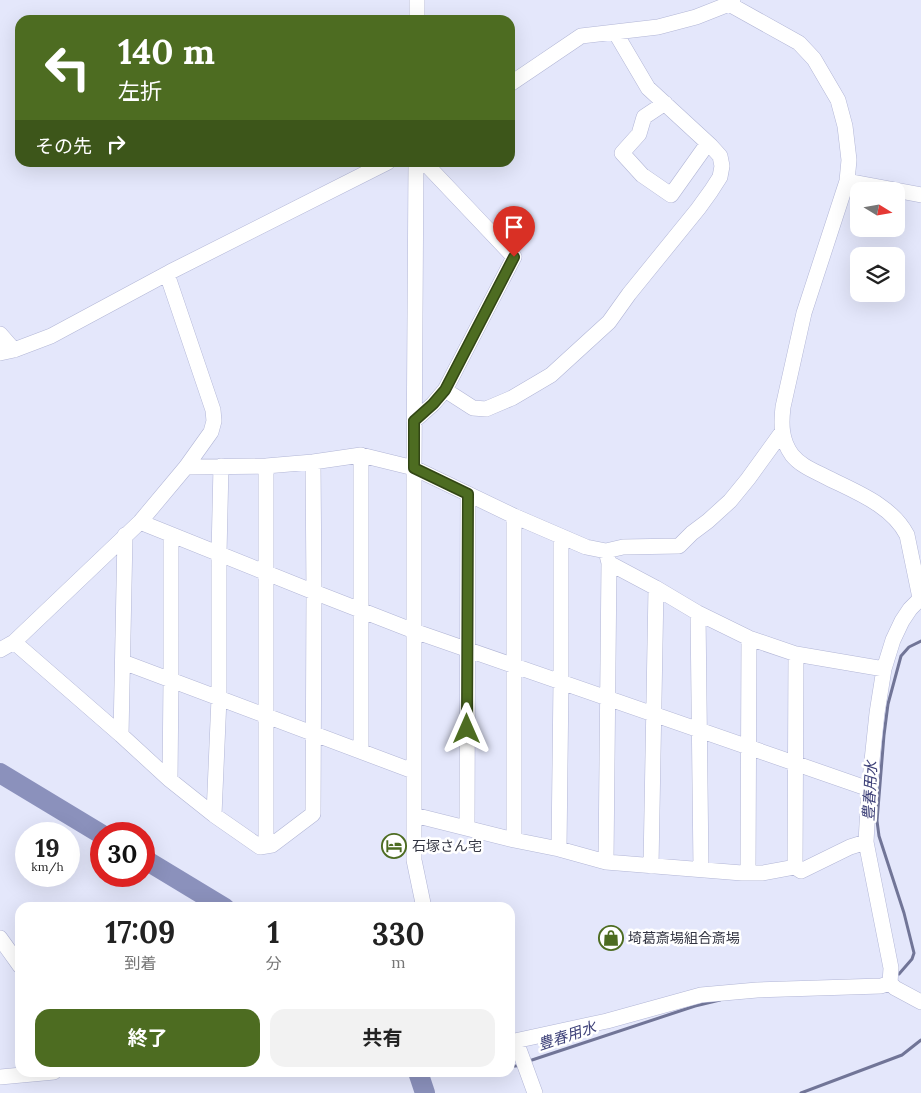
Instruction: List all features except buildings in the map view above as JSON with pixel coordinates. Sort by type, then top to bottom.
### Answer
[{"type":"street","points":[[416,15],[417,0]]},
{"type":"street","points":[[515,81],[581,36],[658,27],[696,17],[731,2],[799,43],[814,59],[838,100],[845,126],[849,160],[847,181],[804,313],[784,407],[782,432],[792,455],[804,466],[875,502],[903,527],[907,535],[921,598],[910,609],[902,622],[893,640],[884,669],[869,789],[866,842],[891,968],[890,983]]},
{"type":"street","points":[[445,390],[473,408],[486,409],[512,398],[551,375],[609,322],[629,294],[698,209],[720,177],[722,166],[720,156],[648,88],[615,32]]},
{"type":"street","points":[[665,103],[644,117],[639,134],[622,153],[642,175],[671,194],[708,143]]},
{"type":"street","points":[[0,334],[7,351],[51,336],[167,274],[378,167]]},
{"type":"street","points":[[416,167],[413,770],[414,860],[423,902]]},
{"type":"street","points":[[414,421],[445,390],[514,257],[429,167]]},
{"type":"street","points":[[847,181],[921,195]]},
{"type":"street","points":[[0,650],[14,642],[124,535],[140,522],[186,467],[211,432],[214,421],[213,410],[167,274]]},
{"type":"street","points":[[607,557],[623,547],[679,546],[730,502],[782,432]]},
{"type":"street","points":[[186,467],[266,466],[361,455],[414,468],[514,516],[607,557],[698,613],[749,638],[796,654],[884,669]]},
{"type":"street","points":[[361,455],[361,751]]},
{"type":"street","points":[[14,642],[170,780],[260,846],[272,845],[313,814],[313,462]]},
{"type":"street","points":[[214,814],[218,698],[221,466]]},
{"type":"street","points":[[266,466],[266,846]]},
{"type":"street","points":[[467,828],[468,494]]},
{"type":"street","points":[[514,516],[514,840]]},
{"type":"street","points":[[140,522],[414,631],[869,789]]},
{"type":"street","points":[[170,780],[171,534]]},
{"type":"street","points":[[121,735],[124,535]]},
{"type":"street","points":[[559,848],[561,537]]},
{"type":"street","points":[[606,862],[607,557]]},
{"type":"street","points":[[651,866],[656,588]]},
{"type":"street","points":[[698,613],[701,869]]},
{"type":"street","points":[[748,873],[749,638]]},
{"type":"street","points":[[795,867],[796,654]]},
{"type":"street","points":[[123,662],[413,770]]},
{"type":"street","points":[[414,815],[514,840],[559,848],[606,862],[748,873],[763,873],[795,867],[801,871],[850,847],[866,842]]},
{"type":"street","points":[[0,938],[15,959]]},
{"type":"street","points":[[890,983],[921,1002]]},
{"type":"street","points":[[515,1041],[607,1021],[700,996],[757,990],[881,986],[890,983]]},
{"type":"street","points":[[515,1046],[535,1093]]},
{"type":"street","points":[[0,1077],[15,1076]]},
{"type":"waterway","name":"豊春用水","points":[[899,974],[912,959],[914,953],[904,913],[879,836],[877,821],[888,704],[901,656],[909,647],[921,641]]},
{"type":"waterway","points":[[0,773],[90,827]]},
{"type":"waterway","points":[[155,866],[215,902]]},
{"type":"waterway","name":"豊春用水","points":[[532,1060],[695,1006],[720,1000]]},
{"type":"waterway","name":"豊春用水","points":[[801,1093],[902,1055],[921,1040]]},
{"type":"waterway","points":[[420,1077],[425,1093]]},
{"type":"place","name":"石塚さん宅","points":[[394,846]]},
{"type":"place","name":"埼葛斎場組合斎場","points":[[611,938]]},
{"type":"route","points":[[467,729],[468,494],[414,468],[414,421],[445,390],[514,257]]}]
